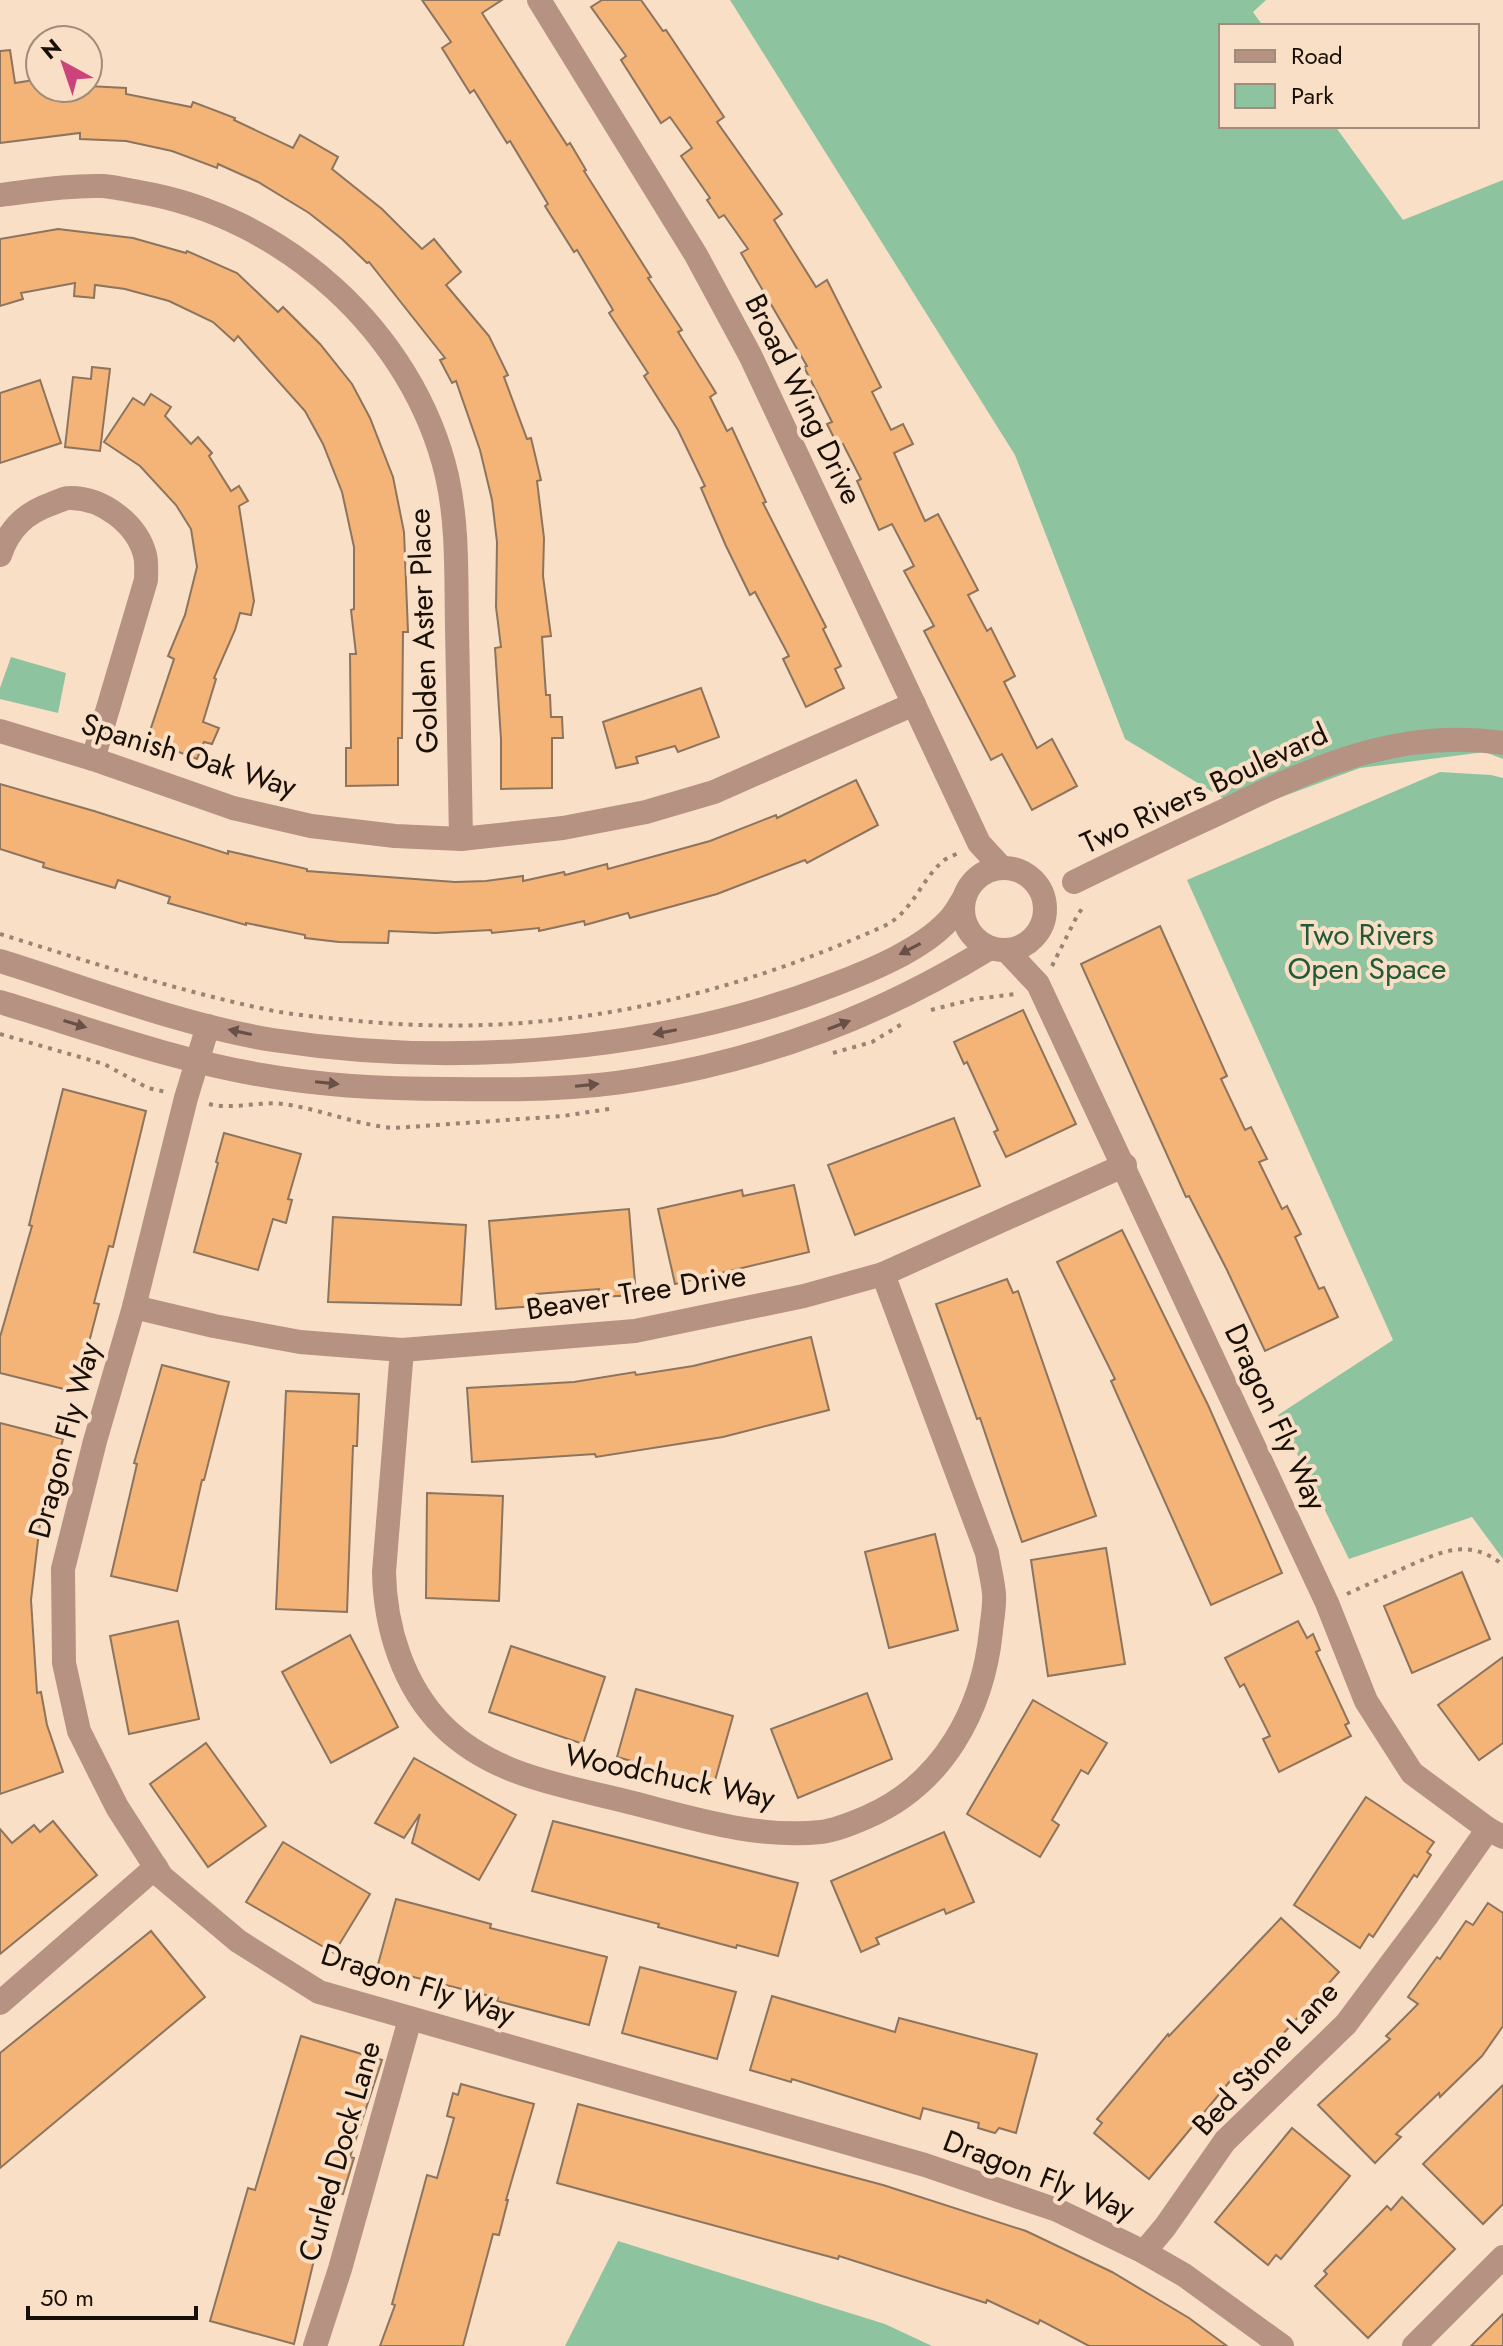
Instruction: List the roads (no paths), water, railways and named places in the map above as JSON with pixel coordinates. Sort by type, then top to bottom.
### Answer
[{"type":"street","name":"Broad Wing Drive","points":[[539,0],[696,255],[750,355],[979,843],[1001,867]]},
{"type":"street","name":"Golden Aster Place","points":[[0,195],[104,186],[205,208],[254,230],[294,257],[334,289],[371,326],[402,370],[431,426],[447,476],[456,535],[461,839]]},
{"type":"street","points":[[0,555],[17,523],[37,509],[68,498],[93,502],[120,516],[136,535],[145,556],[146,580],[93,759]]},
{"type":"street","name":"Spanish Oak Way","points":[[0,731],[93,759],[233,808],[311,826],[395,836],[461,839],[563,828],[646,812],[714,792],[914,704]]},
{"type":"street","name":"Two Rivers Boulevard","points":[[0,1002],[198,1062],[263,1075],[416,1089],[568,1087],[640,1080],[727,1062],[798,1041],[876,1011],[998,949],[1022,946],[1039,929],[1074,882],[1294,777],[1356,753],[1419,741],[1475,739],[1503,743]]},
{"type":"street","points":[[979,843],[962,912],[967,927],[977,940],[998,949]]},
{"type":"street","points":[[0,961],[208,1026],[271,1039],[354,1049],[494,1051],[564,1048],[712,1023],[785,1004],[864,973],[931,937],[951,919],[969,888],[985,872],[1001,867]]},
{"type":"street","name":"Two Rivers Boulevard","points":[[1001,867],[1031,877],[1074,882]]},
{"type":"street","points":[[1031,877],[1045,906],[1039,929]]},
{"type":"street","name":"Dragon Fly Way","points":[[1038,984],[1039,929]]},
{"type":"street","name":"Dragon Fly Way","points":[[998,949],[1038,984],[1327,1603],[1366,1701],[1412,1773],[1495,1833]]},
{"type":"street","name":"Dragon Fly Way","points":[[208,1026],[186,1098],[134,1307],[95,1441],[63,1569],[64,1663],[79,1731],[117,1807],[162,1877],[238,1941],[319,1992],[925,2165],[1057,2210],[1184,2275],[1282,2346]]},
{"type":"street","name":"Beaver Tree Drive","points":[[134,1307],[300,1342],[402,1350],[518,1343],[635,1331],[804,1296],[883,1274],[1125,1165]]},
{"type":"street","name":"Woodchuck Way","points":[[402,1350],[384,1572],[385,1605],[406,1672],[442,1725],[473,1751],[531,1778],[747,1831],[824,1831],[851,1823],[900,1801],[935,1769],[964,1728],[979,1696],[990,1648],[995,1596],[987,1553],[883,1274]]},
{"type":"street","name":"Bed Stone Lane","points":[[1144,2252],[1225,2141],[1346,2024],[1426,1917],[1495,1833]]},
{"type":"street","points":[[0,2003],[156,1867]]},
{"type":"street","name":"Curled Dock Lane","points":[[315,2346],[340,2269],[410,2019]]},
{"type":"street","points":[[1414,2346],[1503,2257]]},
{"type":"park label","name":"Two Rivers Open Space","points":[[1367,951]]}]
